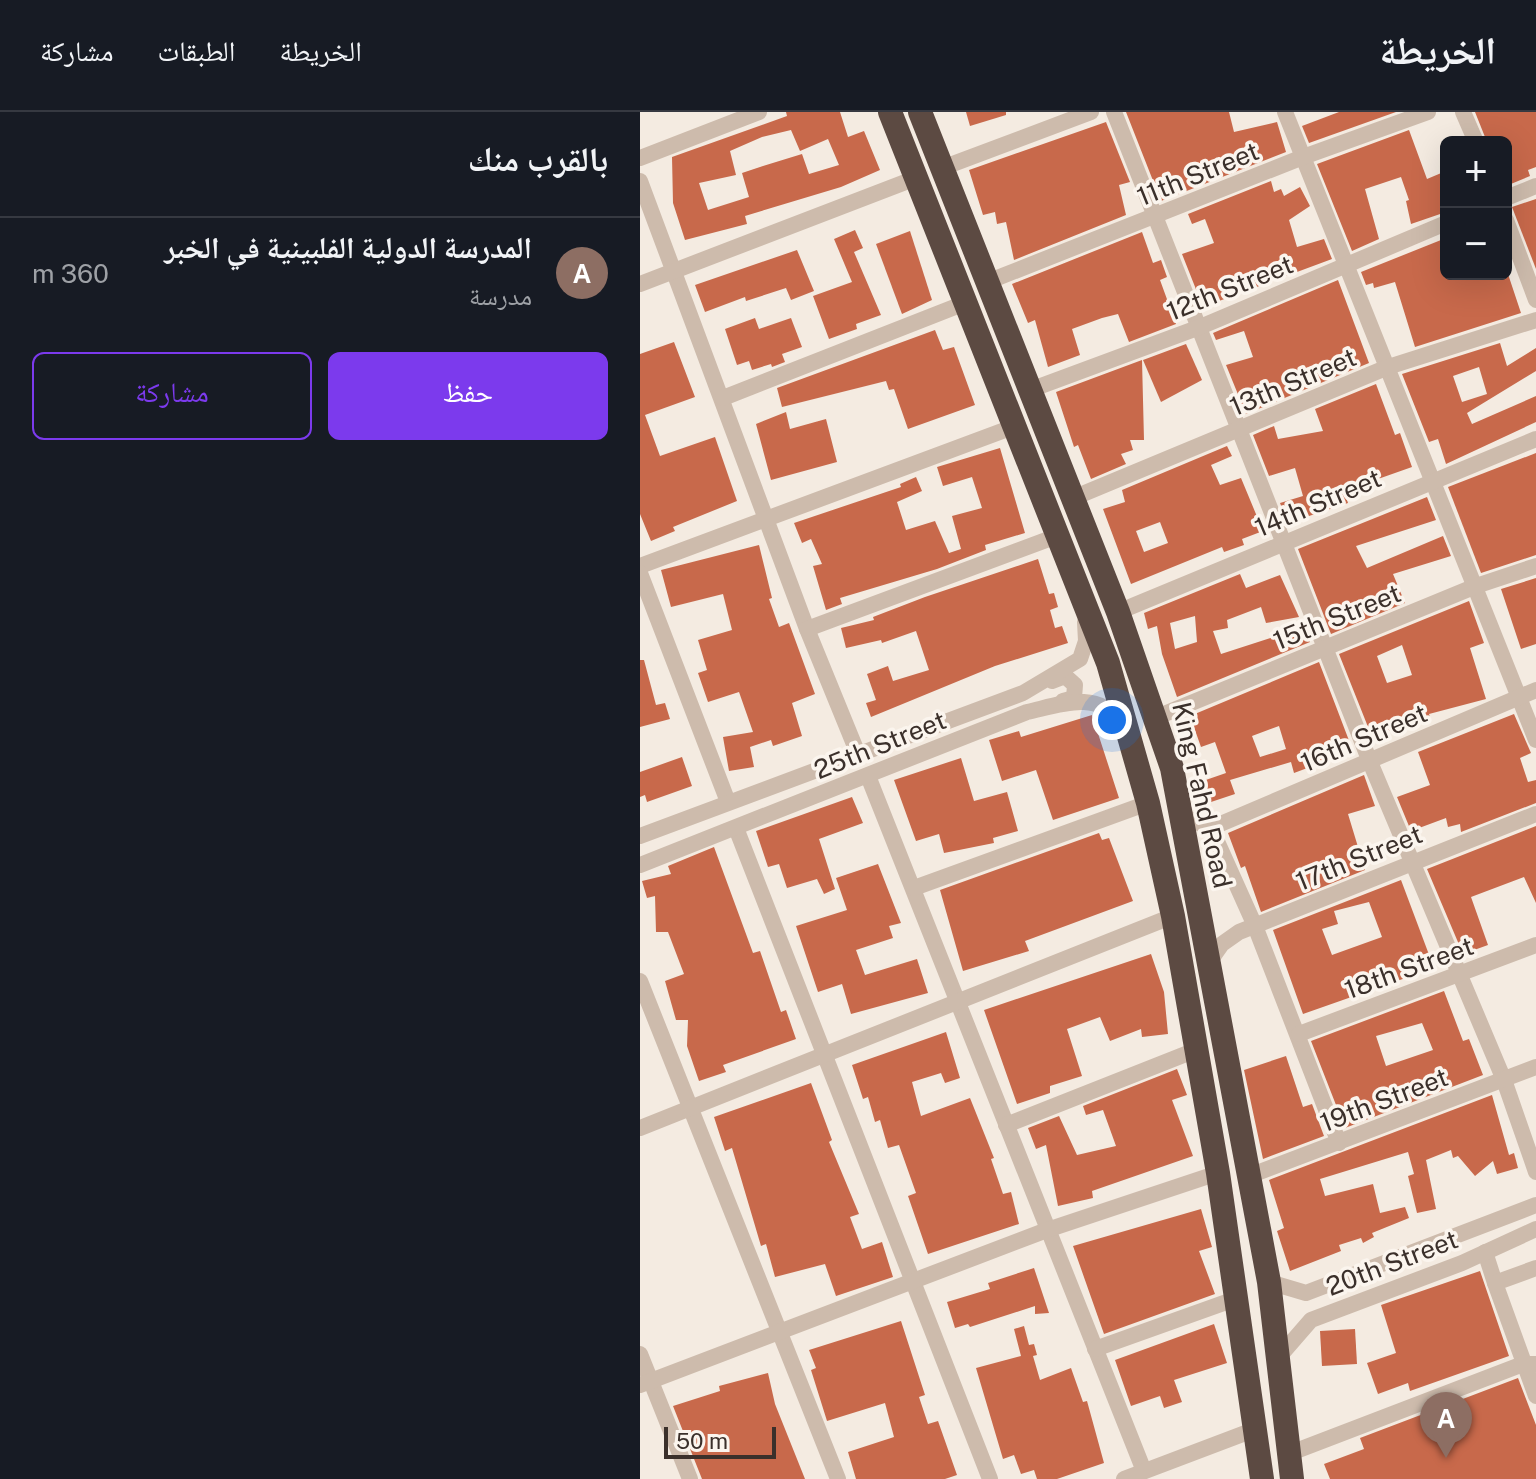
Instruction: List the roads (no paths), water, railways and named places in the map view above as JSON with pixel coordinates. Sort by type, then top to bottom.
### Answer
[{"type":"highway","name":"King Fahd Road","points":[[890,112],[1108,663],[1148,803],[1173,916],[1218,1173],[1262,1479]]},
{"type":"highway","name":"King Fahd Road","points":[[920,112],[1157,717],[1182,816],[1269,1282],[1292,1479]]},
{"type":"street","points":[[640,158],[759,112]]},
{"type":"street","points":[[942,168],[1091,112]]},
{"type":"street","points":[[1114,112],[1411,864],[1504,1080],[1536,1172]]},
{"type":"street","points":[[1285,112],[1536,740]]},
{"type":"street","name":"11th Street","points":[[987,282],[1303,157],[1428,112]]},
{"type":"street","points":[[1463,112],[1473,136]]},
{"type":"street","points":[[640,284],[916,178]]},
{"type":"street","points":[[640,181],[807,629],[858,754]]},
{"type":"street","points":[[1512,196],[1536,186]]},
{"type":"street","name":"12th Street","points":[[1030,390],[1200,327],[1440,226]]},
{"type":"street","points":[[1512,236],[1536,300]]},
{"type":"street","points":[[723,398],[965,303]]},
{"type":"street","name":"13th Street","points":[[1073,498],[1238,432],[1388,367],[1536,320]]},
{"type":"street","points":[[640,566],[1013,427]]},
{"type":"street","name":"14th Street","points":[[1118,612],[1536,439]]},
{"type":"street","points":[[807,629],[1057,536]]},
{"type":"street","name":"15th Street","points":[[1157,717],[1476,586],[1536,566]]},
{"type":"street","points":[[640,573],[728,802]]},
{"type":"street","name":"25th Street","points":[[640,836],[1023,693],[1080,659],[1086,641],[1084,608]]},
{"type":"street","points":[[1023,693],[1065,676],[1071,679],[1077,691],[1074,698],[1027,712]]},
{"type":"street","name":"16th Street","points":[[1211,828],[1536,690]]},
{"type":"street","name":"25th Street","points":[[640,865],[1027,712],[1086,701],[1101,703],[1112,710],[1128,736]]},
{"type":"street","points":[[868,776],[1144,1471]]},
{"type":"street","points":[[914,888],[1148,803]]},
{"type":"street","name":"17th Street","points":[[1210,961],[1229,937],[1536,814]]},
{"type":"street","points":[[1182,816],[1211,828],[1299,1034],[1339,1143]]},
{"type":"street","points":[[736,828],[990,1479]]},
{"type":"street","points":[[640,1128],[1173,916]]},
{"type":"street","name":"18th Street","points":[[1299,1034],[1536,945]]},
{"type":"street","points":[[640,981],[838,1479]]},
{"type":"street","points":[[1006,1125],[1196,1050]]},
{"type":"street","name":"19th Street","points":[[1249,1176],[1536,1067]]},
{"type":"street","points":[[645,1383],[1047,1230],[1218,1173]]},
{"type":"street","name":"20th Street","points":[[1269,1282],[1306,1293],[1536,1205]]},
{"type":"street","name":"20th Street","points":[[1278,1358],[1311,1320],[1536,1229]]},
{"type":"street","points":[[1485,1252],[1529,1364],[1536,1396]]},
{"type":"street","points":[[1495,1283],[1536,1268]]},
{"type":"street","points":[[1306,1293],[1311,1320]]},
{"type":"street","points":[[1095,1349],[1235,1299]]},
{"type":"street","points":[[640,1354],[645,1383],[690,1479]]},
{"type":"street","points":[[1288,1454],[1529,1364]]},
{"type":"street","points":[[1124,1479],[1256,1429]]},
{"type":"place","name":"المدرسة الدولية الفلبينية في الخبر","points":[[1446,1458]]}]
